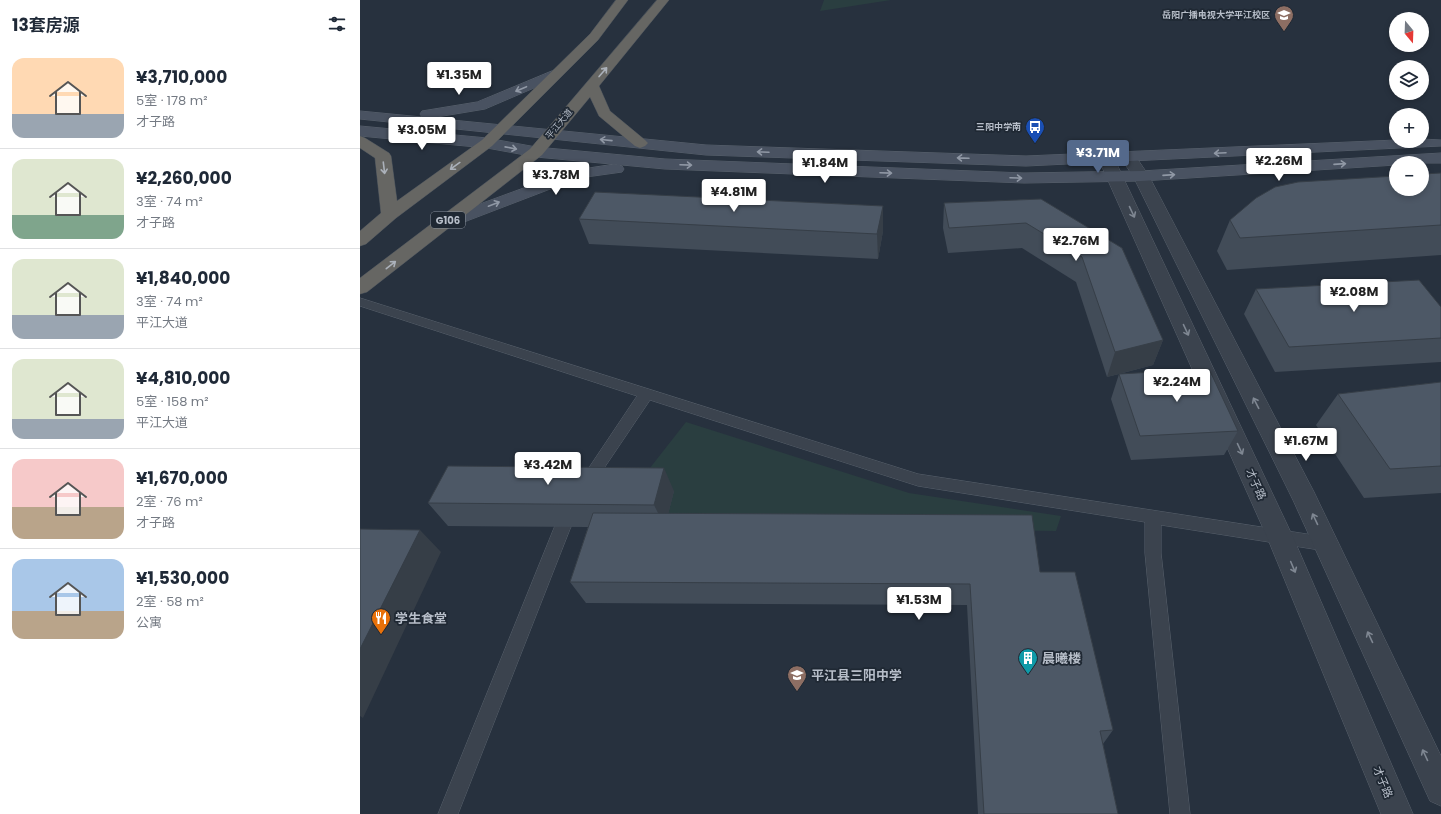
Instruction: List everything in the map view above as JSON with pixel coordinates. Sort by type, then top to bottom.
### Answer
[{"type":"highway","points":[[360,240],[390,214],[487,143],[594,37],[622,0]]},
{"type":"highway","name":"平江大道","points":[[360,288],[536,152],[648,20],[663,0]]},
{"type":"highway","points":[[592,86],[604,113],[640,143]]},
{"type":"highway","points":[[360,141],[383,156],[390,214]]},
{"type":"main road","points":[[360,115],[431,114],[480,106],[557,73]]},
{"type":"main road","points":[[360,115],[706,150],[1117,164]]},
{"type":"main road","points":[[360,131],[487,143],[536,152],[665,164],[1024,178],[1117,164],[1441,143]]},
{"type":"main road","points":[[1141,176],[1441,158]]},
{"type":"main road","points":[[445,223],[576,174],[665,164]]},
{"type":"street","points":[[1117,164],[1141,176],[1302,492],[1441,790]]},
{"type":"street","name":"才子路","points":[[1117,164],[1280,537],[1397,814]]},
{"type":"lane","points":[[360,302],[918,480],[1326,544]]},
{"type":"lane","points":[[448,814],[562,528],[582,490],[646,394]]},
{"type":"lane","points":[[1153,517],[1153,553],[1180,814]]},
{"type":"green space","points":[[824,0],[891,0],[820,11]]},
{"type":"green space","points":[[686,422],[909,493],[1061,516],[1056,531],[665,527],[635,487]]},
{"type":"building","points":[[1441,173],[1441,225],[1240,238],[1230,220],[1256,198],[1275,187],[1298,182],[1389,176],[1389,196],[1429,196],[1429,174]]},
{"type":"building","points":[[595,192],[883,206],[877,234],[579,219]]},
{"type":"building","points":[[1041,199],[1122,248],[1163,340],[1115,352],[1082,257],[1026,223],[949,228],[944,203]]},
{"type":"building","points":[[1419,280],[1441,307],[1441,338],[1289,347],[1256,289]]},
{"type":"building","points":[[1209,369],[1238,431],[1140,436],[1119,374]]},
{"type":"building","points":[[1441,382],[1441,466],[1390,469],[1338,394]]},
{"type":"building","points":[[448,466],[664,468],[654,505],[428,503]]},
{"type":"building","name":"晨曦楼","points":[[593,513],[1032,515],[1040,572],[1075,572],[1113,730],[1100,731],[1118,814],[984,814],[970,584],[570,582]]},
{"type":"building","points":[[360,529],[420,530],[360,649]]},
{"type":"place","name":"岳阳广播电视大学平江校区","points":[[1284,32]]},
{"type":"place","name":"三阳中学南","points":[[1035,144]]},
{"type":"place","name":"学生食堂","points":[[381,635]]},
{"type":"place","name":"晨曦楼","points":[[1028,675]]},
{"type":"place","name":"平江县三阳中学","points":[[797,692]]}]
